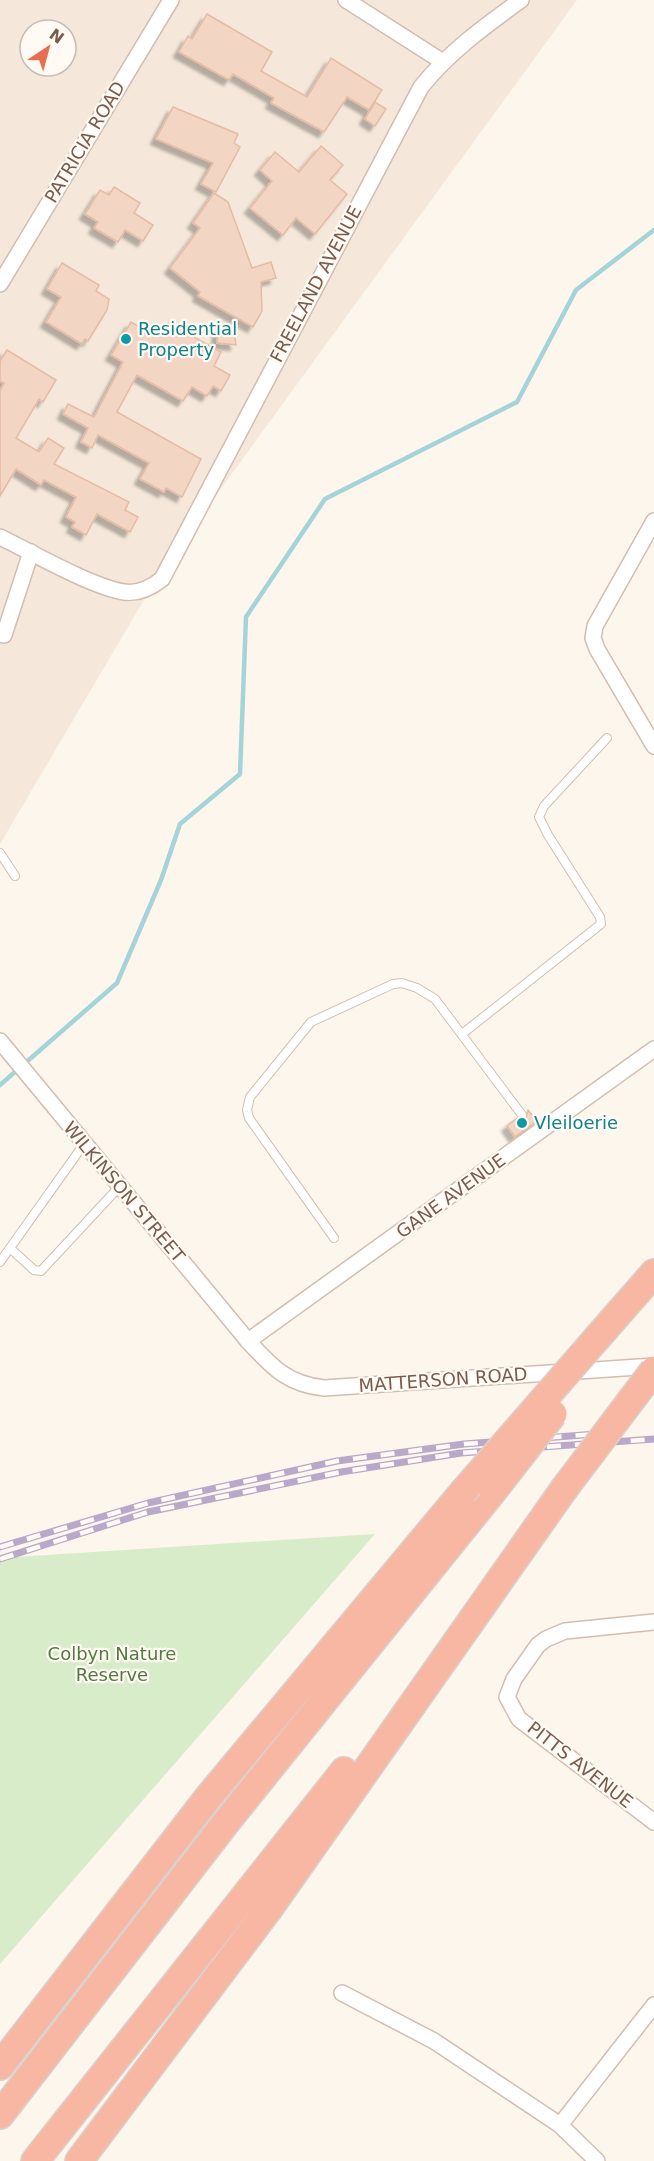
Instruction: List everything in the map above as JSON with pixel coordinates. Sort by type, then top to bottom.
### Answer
[{"type":"highway","points":[[0,2115],[228,1820],[493,1491],[654,1273]]},
{"type":"highway","points":[[0,2064],[210,1795],[463,1492],[654,1281]]},
{"type":"highway","points":[[79,2161],[268,1910],[529,1537],[654,1368]]},
{"type":"highway","points":[[35,2161],[529,1537]]},
{"type":"street","name":"PATRICIA ROAD","points":[[0,284],[171,0]]},
{"type":"street","points":[[346,0],[443,62]]},
{"type":"street","name":"FREELAND AVENUE","points":[[31,552],[106,587],[125,592],[142,590],[162,579],[421,87],[443,62],[521,0]]},
{"type":"street","points":[[654,521],[602,611],[593,633],[597,649],[654,746]]},
{"type":"street","points":[[0,537],[31,552],[4,635],[0,634]]},
{"type":"street","name":"WILKINSON STREET","points":[[4,1046],[248,1341]]},
{"type":"street","name":"GANE AVENUE","points":[[248,1341],[533,1130],[654,1049]]},
{"type":"street","name":"MATTERSON ROAD","points":[[248,1341],[279,1374],[299,1383],[324,1388],[654,1368]]},
{"type":"street","name":"PITTS AVENUE","points":[[654,1622],[565,1631],[546,1639],[538,1645],[514,1679],[507,1697],[519,1719],[654,1822]]},
{"type":"street","points":[[342,1992],[434,2042],[560,2125],[597,2161]]},
{"type":"street","points":[[560,2125],[654,2005]]},
{"type":"lane","points":[[462,1034],[600,924],[600,917],[539,817],[544,806],[607,738]]},
{"type":"lane","points":[[0,853],[15,876]]},
{"type":"lane","points":[[334,1238],[249,1118],[247,1110],[249,1100],[311,1022],[393,984],[402,983],[430,996],[462,1034],[522,1115]]},
{"type":"lane","points":[[0,1263],[84,1144]]},
{"type":"lane","points":[[11,1249],[34,1270],[41,1271],[119,1186]]},
{"type":"shaded area","points":[[0,0],[577,0],[161,571],[0,844]]},
{"type":"green space","name":"Colbyn Nature Reserve","points":[[375,1534],[0,1964],[0,1558]]},
{"type":"building","points":[[207,14],[272,52],[261,71],[307,97],[331,58],[382,90],[369,110],[347,97],[324,132],[271,103],[274,98],[233,74],[229,80],[179,52],[188,36],[192,39]]},
{"type":"building","points":[[375,102],[386,109],[375,126],[365,119]]},
{"type":"building","points":[[173,107],[238,134],[234,143],[240,147],[216,192],[201,184],[213,163],[156,139]]},
{"type":"building","points":[[321,146],[343,165],[330,180],[347,194],[315,234],[296,218],[283,235],[250,208],[272,181],[260,170],[275,152],[299,172]]},
{"type":"building","points":[[114,187],[140,203],[134,213],[153,225],[143,241],[125,230],[118,242],[94,228],[98,222],[85,214],[100,190],[109,195]]},
{"type":"building","points":[[214,193],[228,202],[252,268],[271,262],[276,278],[261,282],[262,311],[253,327],[198,296],[200,292],[170,268],[200,228],[193,223]]},
{"type":"building","points":[[62,263],[99,285],[96,291],[109,299],[107,310],[88,341],[85,339],[82,344],[46,322],[61,297],[47,289]]},
{"type":"building","points":[[131,322],[149,333],[153,326],[164,332],[169,323],[221,352],[214,366],[230,375],[221,391],[213,386],[207,396],[192,387],[183,401],[137,375],[117,412],[201,459],[182,497],[166,488],[164,492],[140,479],[149,463],[98,435],[92,448],[81,442],[88,428],[63,414],[68,404],[94,417],[123,362],[111,355]]},
{"type":"building","points":[[233,327],[236,345],[217,343],[218,330]]},
{"type":"building","points":[[7,350],[56,380],[43,402],[39,399],[16,438],[39,452],[48,438],[64,448],[54,464],[129,502],[125,510],[138,517],[130,532],[97,514],[86,535],[72,527],[75,522],[66,517],[76,497],[44,480],[41,485],[16,469],[0,496],[0,391],[4,383],[0,381],[0,361]]},
{"type":"building","name":"Vleiloerie","points":[[528,1110],[537,1121],[515,1137],[507,1126],[517,1118],[525,1120]]},
{"type":"waterway","points":[[0,1085],[117,983],[161,880],[180,824],[240,774],[246,617],[325,499],[517,402],[576,290],[654,230]]},
{"type":"railway","points":[[0,1547],[148,1503],[337,1461],[464,1444],[596,1434]]},
{"type":"railway","points":[[0,1559],[148,1512],[341,1472],[461,1453],[654,1439]]},
{"type":"place","name":"Residential Property","points":[[126,339]]},
{"type":"place","name":"Vleiloerie","points":[[522,1123]]}]
